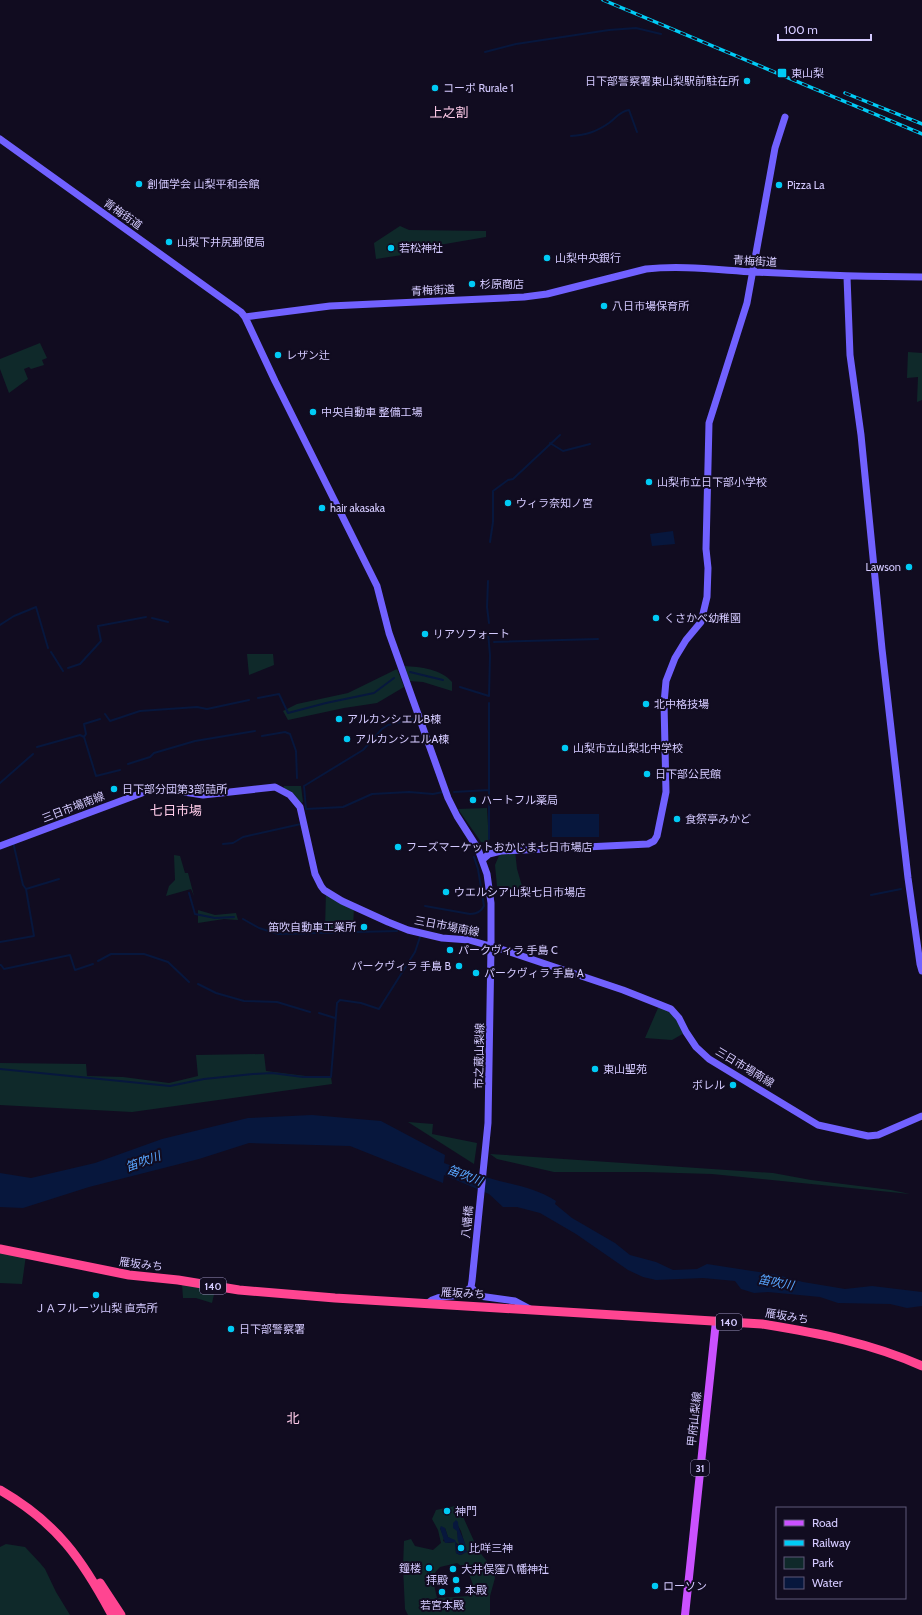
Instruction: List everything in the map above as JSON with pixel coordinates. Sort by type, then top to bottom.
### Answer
[{"type":"highway","name":"雁坂みち","points":[[0,1250],[129,1275],[178,1280],[240,1290],[762,1324],[816,1333],[862,1344],[922,1366]]},
{"type":"highway","points":[[0,1490],[36,1514],[57,1533],[99,1581],[121,1615]]},
{"type":"highway","points":[[72,1550],[88,1573],[111,1615]]},
{"type":"main road","points":[[482,860],[489,854],[501,851],[648,844],[657,836],[666,792],[664,703],[666,681],[675,658],[686,640],[701,622],[706,597],[708,568],[706,549],[709,423],[747,303],[775,148],[785,117]]},
{"type":"main road","name":"青梅街道","points":[[0,139],[241,312],[245,317],[330,306],[524,297],[547,294],[658,268],[847,277],[922,277]]},
{"type":"main road","points":[[847,277],[850,355],[908,878],[922,971]]},
{"type":"main road","name":"市之蔵山梨線","points":[[245,317],[274,381],[377,586],[407,685],[448,796],[457,816],[478,849],[489,884],[491,947],[488,1123],[485,1165]]},
{"type":"main road","name":"三日市場南線","points":[[0,846],[156,789],[203,795],[275,786],[290,795],[300,807],[315,874],[324,890],[342,901],[408,930],[442,938],[469,940],[623,990],[672,1009],[696,1047],[709,1059],[818,1125],[868,1136],[878,1135],[922,1116]]},
{"type":"main road","name":"八幡橋","points":[[472,1284],[485,1165]]},
{"type":"main road","points":[[428,1303],[437,1297],[461,1295],[472,1284],[479,1296],[515,1301],[531,1310]]},
{"type":"main road","name":"甲府山梨線","points":[[685,1615],[716,1321]]},
{"type":"green space","points":[[400,226],[409,230],[486,231],[486,237],[404,251],[402,255],[376,259],[374,243]]},
{"type":"green space","points":[[40,343],[47,358],[42,360],[44,365],[31,369],[29,367],[24,369],[28,379],[9,393],[0,369],[0,359]]},
{"type":"green space","points":[[908,352],[922,353],[922,400],[917,402],[918,377],[907,378]]},
{"type":"green space","points":[[247,654],[273,654],[274,665],[249,675]]},
{"type":"green space","points":[[404,666],[424,668],[442,674],[452,682],[452,691],[423,682],[409,681]]},
{"type":"green space","points":[[397,669],[404,687],[377,703],[344,708],[288,720],[283,711],[297,704],[348,693]]},
{"type":"green space","points":[[284,786],[301,786],[303,802],[301,803],[292,792],[284,789]]},
{"type":"green space","points":[[487,808],[489,843],[481,842],[458,809]]},
{"type":"green space","points":[[501,851],[515,851],[517,869],[522,886],[519,888],[510,890],[497,886],[495,865]]},
{"type":"green space","points":[[174,855],[180,856],[185,873],[188,873],[194,896],[191,889],[166,896],[169,886],[175,880]]},
{"type":"green space","points":[[326,892],[354,907],[353,928],[325,929]]},
{"type":"green space","points":[[198,910],[215,915],[236,913],[238,920],[224,919],[198,923]]},
{"type":"green space","points":[[661,1005],[671,1009],[686,1032],[672,1040],[645,1038],[658,1008]]},
{"type":"green space","points":[[264,1054],[266,1071],[322,1078],[331,1077],[332,1084],[132,1112],[0,1105],[0,1063],[86,1064],[87,1076],[123,1077],[169,1083],[198,1076],[196,1055]]},
{"type":"green space","points":[[408,1122],[433,1124],[432,1134],[477,1143],[474,1164]]},
{"type":"green space","points":[[490,1154],[773,1173],[910,1194],[712,1174],[554,1172],[497,1159]]},
{"type":"green space","points":[[0,1251],[26,1255],[22,1284],[0,1283]]},
{"type":"green space","points":[[182,1284],[215,1290],[212,1303],[196,1298],[183,1298]]},
{"type":"green space","points":[[455,1506],[460,1510],[478,1550],[493,1569],[495,1578],[490,1596],[490,1615],[408,1615],[405,1609],[403,1567],[404,1541],[411,1539],[415,1546],[433,1550],[441,1543],[438,1530],[432,1519],[436,1510]],"holes":[[[458,1526],[466,1548],[463,1554],[460,1555],[456,1553],[455,1542],[448,1543],[443,1541],[444,1538],[440,1528],[445,1528],[448,1537],[458,1544],[461,1552],[464,1550],[463,1546],[459,1543],[457,1531]],[[457,1563],[469,1574],[474,1590],[469,1596],[437,1598],[432,1576],[440,1567]]]},
{"type":"green space","points":[[6,1544],[25,1547],[40,1563],[45,1569],[56,1592],[70,1615],[0,1615],[0,1547]]},
{"type":"water","points":[[673,531],[675,544],[652,546],[650,534]]},
{"type":"water","points":[[552,814],[599,814],[599,837],[552,837]]},
{"type":"water","name":"笛吹川","points":[[312,1115],[381,1121],[445,1155],[444,1163],[483,1176],[532,1189],[548,1196],[556,1201],[555,1204],[572,1218],[615,1243],[630,1255],[656,1262],[673,1270],[697,1269],[707,1264],[778,1275],[803,1282],[845,1289],[872,1286],[922,1292],[922,1306],[907,1308],[890,1304],[838,1303],[820,1297],[768,1292],[754,1293],[741,1289],[735,1281],[703,1278],[656,1280],[643,1277],[628,1270],[576,1234],[540,1213],[517,1207],[503,1207],[489,1194],[444,1175],[443,1183],[350,1146],[249,1143],[199,1159],[89,1187],[23,1208],[0,1207],[0,1173],[31,1178],[95,1163],[162,1139],[248,1118]]},
{"type":"water","points":[[456,1520],[458,1522],[467,1552],[460,1555],[456,1553],[455,1542],[445,1543],[440,1528],[441,1526],[445,1528],[448,1537],[455,1540],[459,1550],[464,1550],[463,1546],[458,1541],[457,1531],[453,1528],[453,1523]]},
{"type":"waterway","points":[[485,52],[516,44],[609,30],[636,28],[661,34]]},
{"type":"waterway","points":[[571,136],[586,134],[600,129],[621,113],[629,110],[637,132]]},
{"type":"waterway","points":[[490,542],[493,522],[493,491],[508,480],[513,479],[560,435]]},
{"type":"waterway","points":[[550,443],[563,451],[590,444]]},
{"type":"waterway","points":[[488,581],[487,607],[489,623]]},
{"type":"waterway","points":[[0,625],[14,616],[36,607],[48,648]]},
{"type":"waterway","points":[[68,668],[80,664],[101,641],[98,626],[146,617]]},
{"type":"waterway","points":[[152,618],[168,622]]},
{"type":"waterway","points":[[460,687],[489,696],[490,655],[488,632]]},
{"type":"waterway","points":[[494,642],[598,639]]},
{"type":"waterway","points":[[51,652],[63,671]]},
{"type":"waterway","points":[[410,672],[443,680]]},
{"type":"waterway","points":[[258,698],[279,694],[288,713],[374,693],[394,678]]},
{"type":"waterway","points":[[105,714],[110,721],[140,711],[197,707],[207,709],[249,700]]},
{"type":"waterway","points":[[489,703],[489,839]]},
{"type":"waterway","points":[[37,747],[80,735],[84,737],[86,734],[84,724],[100,719]]},
{"type":"waterway","points":[[414,719],[388,725],[382,729],[363,750],[304,786],[306,809],[343,807],[372,794],[409,792],[433,794],[443,792]]},
{"type":"waterway","points":[[128,764],[150,757],[154,753],[195,741],[255,731]]},
{"type":"waterway","points":[[262,736],[285,732],[290,734],[296,751],[297,778]]},
{"type":"waterway","points":[[84,737],[96,776],[120,770]]},
{"type":"waterway","points":[[0,783],[33,754]]},
{"type":"waterway","points":[[454,792],[489,790]]},
{"type":"waterway","points":[[223,844],[233,843],[243,837],[301,824]]},
{"type":"waterway","points":[[13,842],[23,885],[26,889]]},
{"type":"waterway","points":[[425,906],[470,914],[477,913],[482,910],[484,906],[478,869],[474,857]]},
{"type":"waterway","points":[[0,942],[34,936],[26,889],[59,879]]},
{"type":"waterway","points":[[871,895],[901,889]]},
{"type":"waterway","points":[[189,893],[195,914],[215,918],[234,917]]},
{"type":"waterway","points":[[243,919],[259,928],[278,934],[397,931]]},
{"type":"waterway","points":[[0,1069],[170,1086],[204,1079],[253,1074],[272,1073],[303,1077],[331,1077],[337,1003],[340,1000],[361,1003],[379,1009],[415,952],[421,934]]},
{"type":"waterway","points":[[98,961],[111,954],[144,954],[168,962],[189,982]]},
{"type":"waterway","points":[[0,965],[4,969],[70,955],[75,970],[93,964]]},
{"type":"waterway","points":[[198,984],[216,993],[244,1001],[277,1002],[310,1012]]},
{"type":"waterway","points":[[319,1013],[335,1018]]},
{"type":"railway","points":[[603,0],[922,134]]},
{"type":"railway","points":[[845,93],[922,124]]},
{"type":"place","name":"東山梨","points":[[782,73]]},
{"type":"place","name":"日下部警察署東山梨駅前駐在所","points":[[747,81]]},
{"type":"place","name":"コーポ Rurale 1","points":[[435,88]]},
{"type":"place","name":"創価学会 山梨平和会館","points":[[139,184]]},
{"type":"place","name":"Pizza La","points":[[779,185]]},
{"type":"place","name":"山梨下井尻郵便局","points":[[169,242]]},
{"type":"place","name":"若松神社","points":[[391,248]]},
{"type":"place","name":"山梨中央銀行","points":[[547,258]]},
{"type":"place","name":"杉原商店","points":[[472,284]]},
{"type":"place","name":"八日市場保育所","points":[[604,306]]},
{"type":"place","name":"レザン辻","points":[[278,355]]},
{"type":"place","name":"中央自動車 整備工場","points":[[313,412]]},
{"type":"place","name":"山梨市立日下部小学校","points":[[649,482]]},
{"type":"place","name":"ウィラ奈知ノ宮","points":[[508,503]]},
{"type":"place","name":"hair akasaka","points":[[322,508]]},
{"type":"place","name":"Lawson","points":[[909,567]]},
{"type":"place","name":"くさかべ幼稚園","points":[[656,618]]},
{"type":"place","name":"リアソフォート","points":[[425,634]]},
{"type":"place","name":"北中格技場","points":[[646,704]]},
{"type":"place","name":"アルカンシエルB棟","points":[[339,719]]},
{"type":"place","name":"アルカンシエルA棟","points":[[347,739]]},
{"type":"place","name":"山梨市立山梨北中学校","points":[[565,748]]},
{"type":"place","name":"日下部公民館","points":[[647,774]]},
{"type":"place","name":"日下部分団第3部詰所","points":[[114,789]]},
{"type":"place","name":"ハートフル薬局","points":[[473,800]]},
{"type":"place","name":"食祭亭みかど","points":[[677,819]]},
{"type":"place","name":"フーズマーケットおかじま七日市場店","points":[[398,847]]},
{"type":"place","name":"ウエルシア山梨七日市場店","points":[[446,892]]},
{"type":"place","name":"笛吹自動車工業所","points":[[364,927]]},
{"type":"place","name":"パークヴィラ 手島 C","points":[[450,950]]},
{"type":"place","name":"パークヴィラ 手島 B","points":[[459,966]]},
{"type":"place","name":"パークヴィラ 手島 A","points":[[476,973]]},
{"type":"place","name":"東山聖苑","points":[[595,1069]]},
{"type":"place","name":"ボレル","points":[[733,1085]]},
{"type":"place","name":"ＪＡフルーツ山梨 直売所","points":[[96,1295]]},
{"type":"place","name":"日下部警察署","points":[[231,1329]]},
{"type":"place","name":"神門","points":[[447,1511]]},
{"type":"place","name":"比咩三神","points":[[461,1548]]},
{"type":"place","name":"鐘楼","points":[[429,1568]]},
{"type":"place","name":"大井俣窪八幡神社","points":[[453,1569]]},
{"type":"place","name":"拝殿","points":[[456,1580]]},
{"type":"place","name":"ローソン","points":[[655,1586]]},
{"type":"place","name":"本殿","points":[[457,1590]]},
{"type":"place","name":"若宮本殿","points":[[442,1592]]},
{"type":"district","name":"上之割","points":[[449,112]]},
{"type":"district","name":"七日市場","points":[[176,810]]},
{"type":"district","name":"北","points":[[293,1418]]}]
